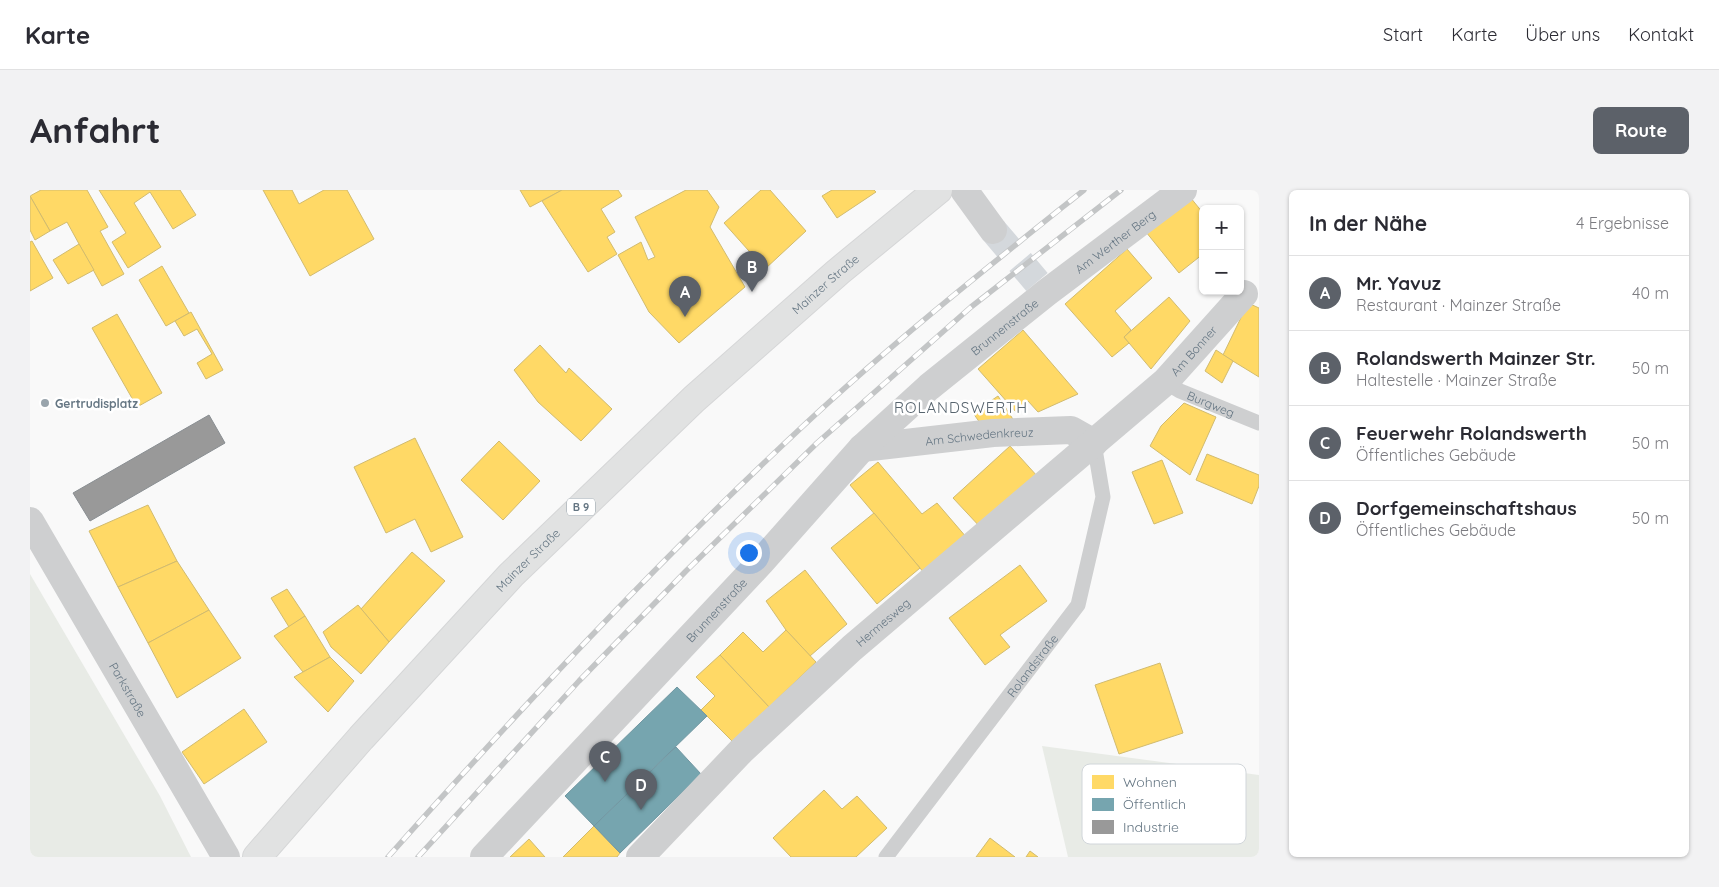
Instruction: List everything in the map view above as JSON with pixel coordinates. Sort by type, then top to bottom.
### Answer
[{"type":"main road","name":"Mainzer Straße","points":[[257,857],[361,738],[511,575],[694,399],[838,272],[938,190]]},
{"type":"street","points":[[964,190],[993,230]]},
{"type":"street","name":"Am Werther Berg","points":[[1042,287],[1183,190]]},
{"type":"street","name":"Brunnenstraße","points":[[484,857],[761,562],[862,448],[1042,287]]},
{"type":"street","name":"Am Bonner","points":[[1139,404],[1164,382],[1243,295]]},
{"type":"street","name":"Hermesweg","points":[[640,857],[741,751],[845,654],[1139,404]]},
{"type":"street","name":"Am Schwedenkreuz","points":[[862,448],[993,433],[1072,430],[1094,443]]},
{"type":"street","name":"Parkstraße","points":[[30,521],[226,857]]},
{"type":"lane","name":"Burgweg","points":[[1164,382],[1180,391],[1259,423]]},
{"type":"lane","name":"Rolandstraße","points":[[886,857],[1078,605],[1103,497],[1094,443]]},
{"type":"shaded area","points":[[30,574],[160,796],[191,857],[30,857]]},
{"type":"shaded area","points":[[1042,746],[1177,764],[1082,764],[1082,844],[1246,844],[1246,773],[1259,775],[1259,857],[1068,857]]},
{"type":"building: Wohnen","points":[[41,190],[87,190],[108,227],[100,231],[124,274],[102,286],[67,222],[50,231],[30,196]]},
{"type":"building: Wohnen","points":[[99,190],[180,190],[196,215],[173,229],[150,192],[134,203],[161,247],[128,268],[112,242],[126,233]]},
{"type":"building: Wohnen","points":[[263,190],[292,190],[299,204],[324,190],[347,190],[374,239],[310,276]]},
{"type":"building: Wohnen","points":[[520,190],[562,190],[530,207]]},
{"type":"building: Wohnen","points":[[562,190],[618,190],[622,196],[601,209],[615,232],[607,237],[617,254],[588,272],[542,201]]},
{"type":"building: Wohnen","points":[[686,190],[707,190],[719,207],[710,227],[745,287],[679,343],[649,312],[618,255],[641,242],[648,260],[655,257],[635,217]]},
{"type":"building: Wohnen","points":[[761,190],[770,190],[806,231],[765,269],[724,223]]},
{"type":"building: Wohnen","points":[[832,190],[874,190],[876,192],[837,218],[822,196]]},
{"type":"building: Wohnen","points":[[30,196],[50,231],[35,240],[30,230]]},
{"type":"building: Wohnen","points":[[1190,197],[1199,208],[1199,257],[1179,273],[1146,232]]},
{"type":"building: Wohnen","points":[[32,241],[53,278],[30,291],[30,242]]},
{"type":"building: Wohnen","points":[[79,244],[94,270],[68,284],[53,260]]},
{"type":"building: Wohnen","points":[[1127,249],[1152,278],[1115,311],[1131,330],[1124,337],[1129,343],[1112,357],[1065,304]]},
{"type":"building: Wohnen","points":[[162,266],[189,313],[166,326],[139,280]]},
{"type":"building: Wohnen","points":[[1169,297],[1190,321],[1151,369],[1124,337]]},
{"type":"building: Wohnen","points":[[1248,303],[1259,308],[1259,377],[1223,355]]},
{"type":"building: Wohnen","points":[[191,312],[223,370],[206,379],[197,363],[212,354],[197,329],[184,336],[175,321]]},
{"type":"building: Wohnen","points":[[117,314],[162,393],[137,407],[92,328]]},
{"type":"building: Wohnen","points":[[1023,330],[1078,394],[1038,412],[1028,401],[1016,412],[978,369]]},
{"type":"building: Wohnen","points":[[540,345],[566,373],[569,368],[612,409],[581,441],[538,402],[514,370]]},
{"type":"building: Wohnen","points":[[1216,350],[1233,361],[1222,383],[1205,371]]},
{"type":"building: Wohnen","points":[[998,396],[1016,424],[983,427],[973,413]]},
{"type":"building: Wohnen","points":[[1184,403],[1216,417],[1190,475],[1150,446],[1161,426]]},
{"type":"building: Wohnen","points":[[415,438],[463,537],[431,552],[415,519],[386,533],[354,467]]},
{"type":"building: Wohnen","points":[[499,441],[540,481],[503,520],[461,480]]},
{"type":"building: Wohnen","points":[[1010,446],[1038,477],[982,529],[953,498]]},
{"type":"building: Wohnen","points":[[1207,454],[1259,475],[1259,486],[1252,504],[1196,480]]},
{"type":"building: Wohnen","points":[[1162,460],[1183,513],[1154,524],[1132,472]]},
{"type":"building: Wohnen","points":[[878,462],[922,514],[937,503],[967,538],[925,574],[850,485]]},
{"type":"building: Wohnen","points":[[148,505],[177,561],[118,587],[89,531]]},
{"type":"building: Wohnen","points":[[874,513],[920,568],[877,604],[831,548]]},
{"type":"building: Wohnen","points":[[412,552],[445,581],[389,642],[361,609]]},
{"type":"building: Wohnen","points":[[177,561],[209,610],[148,643],[118,587]]},
{"type":"building: Wohnen","points":[[1020,565],[1047,601],[1000,635],[1010,647],[985,665],[949,618]]},
{"type":"building: Wohnen","points":[[805,570],[847,624],[810,656],[786,630],[766,601]]},
{"type":"building: Wohnen","points":[[287,589],[305,616],[289,627],[271,598]]},
{"type":"building: Wohnen","points":[[358,605],[389,642],[361,674],[331,647],[323,632]]},
{"type":"building: Wohnen","points":[[209,610],[241,658],[177,698],[148,643]]},
{"type":"building: Wohnen","points":[[305,616],[330,657],[303,672],[274,636]]},
{"type":"building: Wohnen","points":[[786,630],[816,662],[769,707],[720,655],[743,632],[763,652]]},
{"type":"building: Wohnen","points":[[720,655],[769,707],[733,742],[701,710],[715,696],[696,677]]},
{"type":"building: Wohnen","points":[[330,657],[354,681],[328,712],[294,677]]},
{"type":"building: Wohnen","points":[[1160,663],[1183,733],[1119,754],[1095,685]]},
{"type":"building: Wohnen","points":[[244,709],[267,742],[204,784],[182,752]]},
{"type":"building: Wohnen","points":[[824,790],[842,809],[857,796],[887,828],[856,857],[791,857],[773,838]]},
{"type":"building: Wohnen","points":[[594,826],[620,853],[617,857],[563,857]]},
{"type":"building: Wohnen","points":[[990,838],[1015,857],[976,857]]},
{"type":"building: Wohnen","points":[[529,839],[545,857],[510,857]]},
{"type":"building: Wohnen","points":[[1030,851],[1038,857],[1026,857]]},
{"type":"building: Öffentlich","points":[[677,687],[707,716],[594,826],[565,796]]},
{"type":"building: Öffentlich","points":[[676,747],[701,774],[620,853],[594,826]]},
{"type":"building: Industrie","points":[[209,415],[225,443],[90,521],[73,493]]},
{"type":"tunnel","points":[[993,230],[1037,282]]},
{"type":"railway","points":[[388,857],[590,637],[748,478],[871,365],[1084,190]]},
{"type":"railway","points":[[418,857],[579,681],[686,571],[817,443],[971,307],[1121,190]]},
{"type":"place","name":"Rolandswerth Mainzer Str.","points":[[752,292]]},
{"type":"place","name":"Mr. Yavuz","points":[[685,317]]},
{"type":"place","name":"Gertrudisplatz","points":[[45,403]]},
{"type":"place","name":"Feuerwehr Rolandswerth","points":[[605,782]]},
{"type":"place","name":"Dorfgemeinschaftshaus","points":[[641,810]]},
{"type":"district","name":"ROLANDSWERTH","points":[[961,407]]}]
